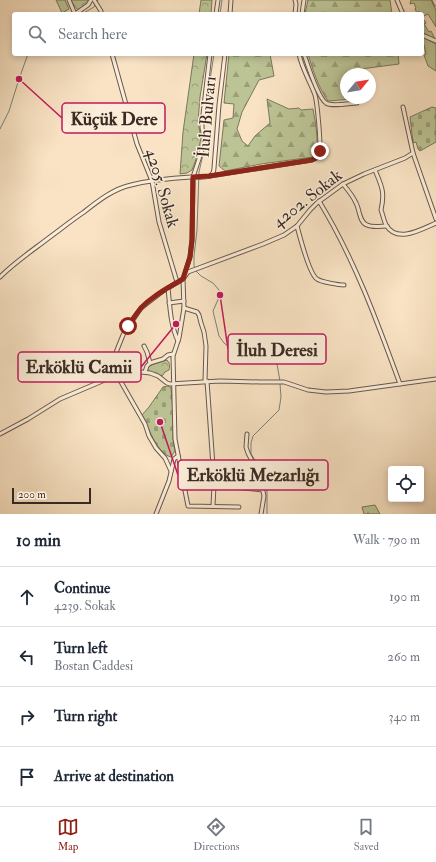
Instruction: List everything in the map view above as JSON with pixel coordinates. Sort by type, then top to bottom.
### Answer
[{"type":"street","points":[[69,0],[74,12]]},
{"type":"street","points":[[78,12],[93,0],[101,12]]},
{"type":"street","points":[[216,12],[218,0]]},
{"type":"street","points":[[230,12],[232,0]]},
{"type":"street","points":[[295,0],[296,12]]},
{"type":"street","points":[[302,12],[304,0]]},
{"type":"street","points":[[397,0],[402,12]]},
{"type":"street","points":[[434,0],[436,4]]},
{"type":"street","points":[[424,36],[436,41]]},
{"type":"street","name":"4205. Sokak","points":[[113,56],[137,144],[152,181],[159,222],[177,282]]},
{"type":"street","points":[[210,56],[202,123],[204,136],[203,147],[194,177],[190,257],[183,279],[184,308],[181,331],[173,354],[175,439],[188,506],[239,507]]},
{"type":"street","name":"İluh Bulvarı","points":[[207,176],[212,174],[214,168],[225,56]]},
{"type":"street","points":[[0,277],[6,270],[86,210],[111,193],[131,185],[152,181],[207,176],[315,159],[320,153],[316,101],[299,56]]},
{"type":"street","points":[[305,56],[310,72],[324,102],[328,104],[340,104]]},
{"type":"street","points":[[403,107],[413,153],[436,219]]},
{"type":"street","name":"4202. Sokak","points":[[116,376],[111,365],[128,326],[141,308],[163,291],[183,279],[188,272],[284,235],[297,226],[319,201],[343,184],[405,158],[413,153]]},
{"type":"street","points":[[375,170],[383,191],[382,210],[387,226],[395,232],[403,234],[416,231],[436,223]]},
{"type":"street","points":[[343,184],[356,204],[363,223],[371,226],[387,226]]},
{"type":"street","points":[[319,201],[347,253],[372,310],[400,384]]},
{"type":"street","points":[[297,226],[302,246],[314,276],[318,280],[344,285]]},
{"type":"street","points":[[168,288],[174,332],[178,341]]},
{"type":"street","points":[[169,303],[184,301]]},
{"type":"street","points":[[184,308],[197,312],[206,341],[206,381],[214,485],[213,506]]},
{"type":"street","points":[[144,346],[150,363]]},
{"type":"street","points":[[145,372],[150,363],[173,354]]},
{"type":"street","points":[[0,434],[60,399],[120,374],[145,372],[158,376],[167,383],[174,384],[206,381],[284,382],[308,390],[326,392],[349,391],[436,379]]},
{"type":"street","points":[[116,376],[145,424],[149,436],[156,448],[165,458],[172,471]]},
{"type":"street","points":[[247,434],[246,447],[262,480],[264,496],[261,514]]},
{"type":"street","points":[[165,458],[174,459],[178,456]]},
{"type":"street","points":[[156,514],[172,471],[174,459]]},
{"type":"street","points":[[214,485],[263,490]]},
{"type":"green space","points":[[56,0],[65,0],[69,9],[62,12]]},
{"type":"green space","points":[[70,0],[87,0],[88,2],[78,10]]},
{"type":"green space","points":[[201,0],[212,0],[211,12],[199,12]]},
{"type":"green space","points":[[308,0],[390,0],[392,12],[305,12]]},
{"type":"green space","points":[[411,0],[431,0],[436,10],[436,27],[428,14],[424,16],[424,12],[416,12],[414,3],[410,4]]},
{"type":"green space","points":[[424,24],[429,32],[431,31],[434,39],[424,33]]},
{"type":"green space","points":[[424,38],[436,44],[436,71],[428,66],[424,55],[426,54]]},
{"type":"green space","points":[[194,56],[207,56],[200,97],[198,122],[201,138],[197,157],[192,170],[187,173],[180,174],[183,132]]},
{"type":"green space","points":[[229,56],[270,56],[274,76],[259,80],[242,112],[237,129],[242,141],[248,146],[255,136],[270,123],[267,99],[289,109],[313,109],[317,147],[313,157],[261,164],[225,171],[219,166],[224,120],[233,118],[234,104],[224,103]]},
{"type":"green space","points":[[309,56],[398,56],[399,64],[368,68],[340,68],[340,100],[328,101],[319,84]]},
{"type":"green space","points":[[432,107],[436,108],[436,142],[420,151],[416,142],[413,143],[410,117]]},
{"type":"green space","points":[[167,360],[170,365],[169,370],[162,376],[148,371],[147,369],[149,366]]},
{"type":"green space","points":[[168,386],[171,388],[174,420],[173,439],[175,451],[171,457],[166,455],[157,445],[142,415],[163,387]]},
{"type":"green space","points":[[375,505],[380,514],[364,514],[362,507]]},
{"type":"waterway","points":[[85,12],[94,7],[98,0]]},
{"type":"waterway","points":[[220,12],[222,0]]},
{"type":"waterway","points":[[0,129],[9,111],[27,56]]},
{"type":"waterway","points":[[204,119],[214,56]]},
{"type":"waterway","points":[[205,134],[207,137],[199,172],[194,266],[196,271],[201,276],[213,283],[219,290],[220,295],[213,311],[219,336],[224,343],[233,347],[259,343],[270,346],[275,353],[280,381]]},
{"type":"waterway","points":[[267,514],[267,489],[264,474],[251,454],[251,443],[253,436],[279,410],[281,397],[280,384]]},
{"type":"place","name":"Küçük Dere","points":[[19,79]]},
{"type":"place","name":"İluh Deresi","points":[[220,295]]},
{"type":"place","name":"Erköklü Camii","points":[[176,324]]},
{"type":"place","name":"Erköklü Mezarlığı","points":[[160,422]]},
{"type":"route","points":[[128,326],[147,302],[183,279],[190,257],[192,240],[193,177],[205,177],[312,160],[317,158],[320,151]]}]
